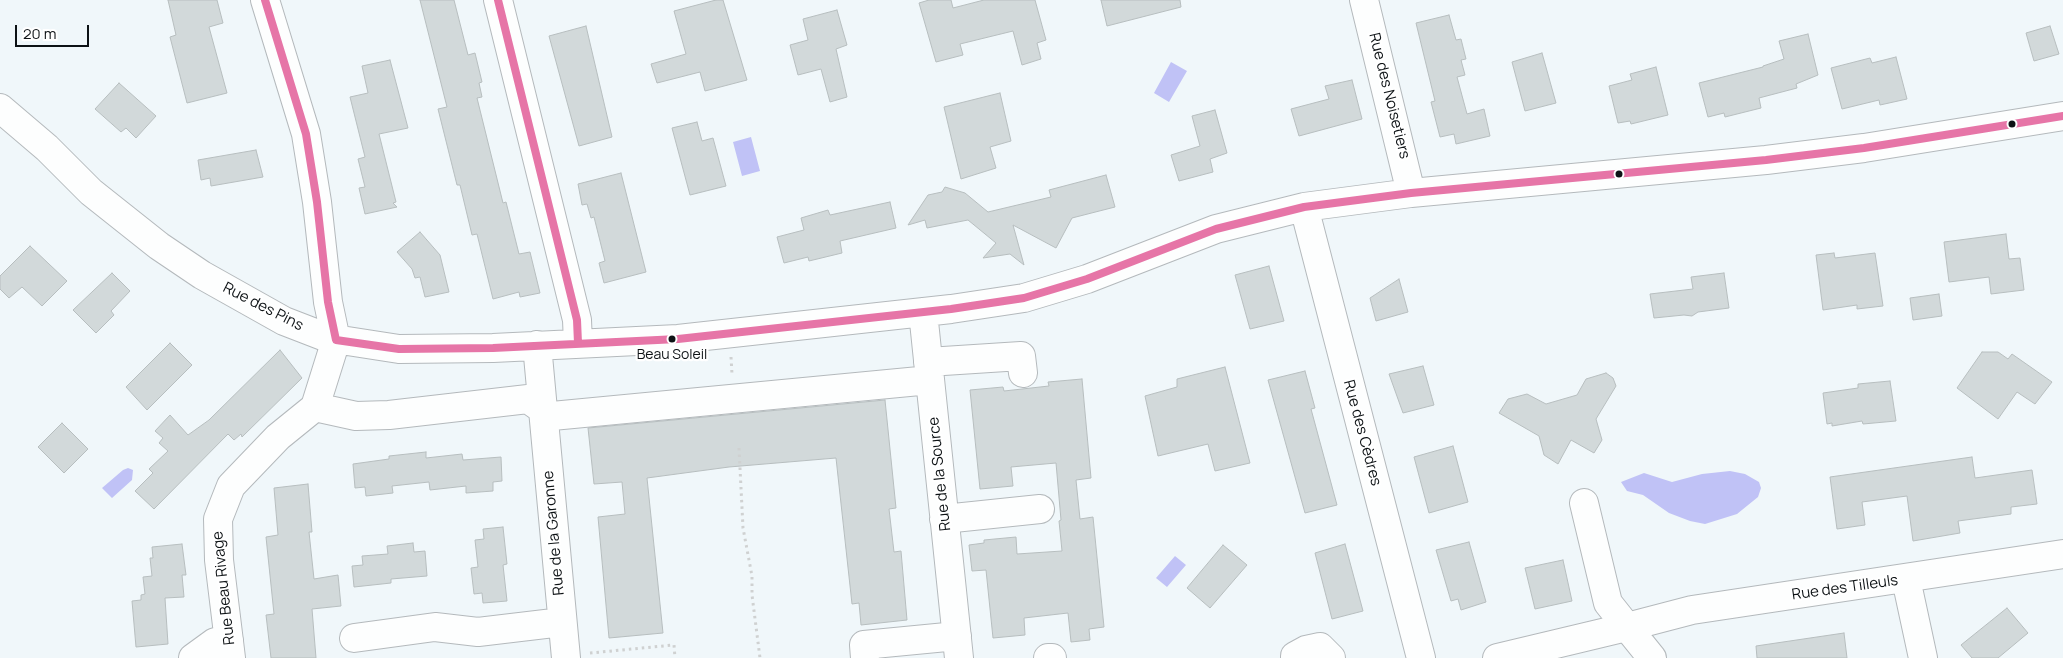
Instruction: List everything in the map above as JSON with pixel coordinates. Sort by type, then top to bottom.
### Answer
[{"type":"street","points":[[265,0],[306,134],[317,202],[328,302],[336,340],[315,407],[356,416],[389,415],[528,399],[552,416],[929,371],[1021,356],[1023,373]]},
{"type":"street","points":[[498,0],[577,320],[578,343]]},
{"type":"street","name":"Rue des Noisetiers","points":[[1364,0],[1411,193]]},
{"type":"street","name":"Rue des Pins","points":[[0,108],[47,148],[91,192],[159,246],[202,275],[284,321],[336,340],[399,349],[704,337],[923,312],[1024,298],[1087,279],[1216,229],[1304,207],[1411,193],[1834,152],[2063,116]]},
{"type":"street","name":"Rue des Cèdres","points":[[1304,207],[1421,658]]},
{"type":"street","name":"Rue de la Source","points":[[865,658],[864,645],[958,647],[923,312]]},
{"type":"street","name":"Rue de la Garonne","points":[[537,345],[541,409],[566,657]]},
{"type":"street","name":"Rue Beau Rivage","points":[[230,649],[219,560],[218,518],[231,486],[278,437],[315,407]]},
{"type":"street","points":[[1584,503],[1608,603],[1652,658]]},
{"type":"street","points":[[944,519],[1040,509]]},
{"type":"street","name":"Rue des Tilleuls","points":[[1628,627],[1692,610],[2063,554]]},
{"type":"street","points":[[1906,579],[1923,658]]},
{"type":"street","points":[[354,638],[434,627],[478,632],[562,622]]},
{"type":"street","points":[[1497,658],[1628,627]]},
{"type":"street","points":[[193,658],[215,642],[230,649]]},
{"type":"street","points":[[1295,658],[1294,656],[1306,650],[1320,648],[1331,658]]},
{"type":"path","points":[[739,448],[743,528],[752,576],[752,595],[760,658]]},
{"type":"path","points":[[566,657],[674,645],[675,658]]},
{"type":"water","points":[[1171,62],[1187,71],[1169,102],[1154,93]]},
{"type":"water","points":[[751,137],[760,171],[742,176],[733,142]]},
{"type":"water","points":[[128,468],[133,470],[132,480],[112,498],[102,488]]},
{"type":"water","points":[[1730,471],[1745,474],[1759,482],[1761,488],[1758,497],[1737,514],[1705,524],[1690,521],[1669,513],[1643,495],[1627,491],[1621,482],[1644,473],[1672,482],[1702,474]]},
{"type":"water","points":[[1175,556],[1186,565],[1167,587],[1156,578]]},
{"type":"building","points":[[168,0],[217,0],[223,23],[209,27],[227,93],[187,103],[170,37],[176,35]]},
{"type":"building","points":[[420,0],[454,0],[468,55],[475,53],[482,82],[479,83],[482,97],[477,98],[503,203],[506,202],[519,254],[530,252],[540,293],[520,297],[519,292],[493,299],[477,234],[472,235],[460,185],[457,185],[438,109],[447,107]]},
{"type":"building","points":[[716,0],[723,0],[747,80],[705,91],[700,72],[657,83],[651,64],[686,54],[674,11]]},
{"type":"building","points":[[929,0],[951,0],[953,8],[984,0],[1035,0],[1046,40],[1037,43],[1041,59],[1022,65],[1013,31],[960,44],[963,55],[936,62],[919,3]]},
{"type":"building","points":[[1101,0],[1180,0],[1181,7],[1107,26]]},
{"type":"building","points":[[837,10],[847,45],[836,49],[847,97],[830,102],[821,69],[798,75],[790,45],[808,40],[803,19]]},
{"type":"building","points":[[1449,15],[1456,40],[1461,39],[1466,59],[1461,60],[1465,75],[1457,77],[1467,114],[1484,109],[1490,136],[1456,144],[1454,134],[1440,137],[1431,102],[1435,101],[1416,23]]},
{"type":"building","points":[[586,26],[612,137],[579,146],[549,36]]},
{"type":"building","points":[[2050,26],[2059,54],[2034,61],[2026,33]]},
{"type":"building","points":[[1808,34],[1818,75],[1796,84],[1797,88],[1759,98],[1761,108],[1725,117],[1724,113],[1708,117],[1699,83],[1763,67],[1784,59],[1779,41]]},
{"type":"building","points":[[1542,53],[1556,103],[1525,111],[1512,62]]},
{"type":"building","points":[[1896,57],[1907,99],[1880,105],[1879,100],[1842,109],[1831,68],[1870,58],[1872,63]]},
{"type":"building","points":[[390,60],[408,128],[379,134],[396,202],[393,203],[397,207],[365,214],[359,188],[365,187],[358,159],[365,157],[350,97],[368,93],[362,66]]},
{"type":"building","points":[[1656,67],[1668,115],[1631,124],[1630,121],[1618,123],[1609,86],[1632,80],[1630,74]]},
{"type":"building","points":[[1352,80],[1362,119],[1299,136],[1291,109],[1329,99],[1325,86]]},
{"type":"building","points":[[119,83],[156,116],[136,138],[126,128],[121,132],[95,109]]},
{"type":"building","points":[[1000,93],[1011,141],[990,147],[996,168],[961,179],[944,107]]},
{"type":"building","points":[[1215,110],[1227,153],[1210,159],[1213,172],[1179,181],[1171,155],[1200,146],[1192,116]]},
{"type":"building","points":[[697,122],[702,141],[713,138],[726,186],[690,195],[672,128]]},
{"type":"building","points":[[256,150],[263,177],[211,186],[210,178],[201,180],[198,160]]},
{"type":"building","points":[[621,173],[646,272],[604,283],[599,263],[605,261],[594,217],[591,218],[587,204],[582,205],[578,184]]},
{"type":"building","points":[[1106,175],[1115,207],[1072,218],[1056,248],[1013,225],[1024,265],[1010,254],[983,258],[996,243],[968,220],[927,228],[925,220],[908,225],[928,195],[942,192],[945,187],[965,193],[988,212],[1051,197],[1049,190]]},
{"type":"building","points":[[890,202],[896,228],[840,241],[842,253],[809,261],[808,257],[784,263],[777,237],[804,230],[801,218],[828,210],[830,215]]},
{"type":"building","points":[[420,232],[440,255],[449,292],[425,297],[420,277],[415,278],[412,269],[397,252]]},
{"type":"building","points":[[2006,234],[2009,259],[2020,258],[2024,290],[1991,294],[1989,277],[1949,282],[1944,242]]},
{"type":"building","points":[[30,246],[67,281],[42,306],[22,287],[9,298],[0,289],[0,276]]},
{"type":"building","points":[[1834,253],[1835,258],[1875,253],[1883,306],[1857,309],[1857,305],[1823,310],[1816,255]]},
{"type":"building","points":[[1269,266],[1284,321],[1250,329],[1235,275]]},
{"type":"building","points":[[112,273],[130,291],[111,311],[114,315],[96,333],[73,310]]},
{"type":"building","points":[[1724,273],[1729,308],[1698,312],[1692,316],[1654,318],[1650,294],[1693,289],[1691,277]]},
{"type":"building","points":[[1399,279],[1408,312],[1376,321],[1370,298]]},
{"type":"building","points":[[1939,294],[1942,316],[1913,320],[1910,298]]},
{"type":"building","points":[[170,343],[192,365],[147,410],[126,387]]},
{"type":"building","points":[[280,350],[302,378],[242,437],[241,434],[234,440],[228,434],[154,509],[135,491],[153,473],[149,469],[168,451],[159,443],[163,438],[155,431],[170,415],[188,435],[209,420]]},
{"type":"building","points":[[1982,352],[1998,352],[2008,359],[2012,354],[2052,382],[2035,404],[2017,392],[1998,419],[1957,388]]},
{"type":"building","points":[[1423,366],[1434,405],[1403,413],[1389,374]]},
{"type":"building","points":[[1225,367],[1250,463],[1215,471],[1208,444],[1158,456],[1145,396],[1177,387],[1177,379]]},
{"type":"building","points":[[1305,371],[1315,408],[1311,409],[1337,505],[1305,513],[1268,380]]},
{"type":"building","points":[[1606,373],[1613,378],[1616,386],[1596,419],[1602,440],[1594,453],[1571,440],[1558,464],[1544,455],[1539,436],[1499,413],[1508,399],[1527,394],[1546,404],[1577,395],[1586,379]]},
{"type":"building","points":[[1082,379],[1091,478],[1076,480],[1080,519],[1093,517],[1104,627],[1089,629],[1090,640],[1071,642],[1068,613],[1024,618],[1025,635],[993,638],[986,570],[972,571],[969,545],[984,543],[984,540],[1016,537],[1017,554],[1062,551],[1056,463],[1011,467],[1013,486],[980,489],[970,390],[1003,387],[1004,391],[1049,386],[1048,382]]},
{"type":"building","points":[[1890,381],[1896,421],[1863,424],[1862,421],[1832,426],[1832,423],[1827,424],[1823,393],[1858,388],[1858,384]]},
{"type":"building","points":[[885,400],[896,508],[889,509],[894,552],[901,551],[907,620],[861,625],[859,603],[852,604],[836,458],[729,467],[647,478],[663,633],[609,638],[598,517],[625,514],[622,482],[594,484],[588,428]]},
{"type":"building","points":[[62,423],[88,449],[64,473],[38,447]]},
{"type":"building","points":[[1453,446],[1468,502],[1429,513],[1414,457]]},
{"type":"building","points":[[426,452],[426,458],[462,454],[463,460],[501,457],[502,481],[493,482],[493,491],[466,493],[466,486],[430,490],[429,482],[392,486],[393,493],[366,496],[365,487],[355,488],[353,464],[389,459],[389,456]]},
{"type":"building","points":[[1972,457],[1975,478],[2032,470],[2037,504],[2011,507],[2011,514],[1958,521],[1960,533],[1913,541],[1907,496],[1862,502],[1865,525],[1837,529],[1830,477]]},
{"type":"building","points":[[308,484],[312,532],[309,532],[314,579],[338,575],[341,606],[312,609],[316,658],[271,658],[266,615],[274,614],[266,537],[278,535],[274,488]]},
{"type":"building","points":[[503,527],[507,564],[503,565],[507,601],[483,603],[482,593],[474,594],[471,568],[478,567],[475,540],[484,539],[483,529]]},
{"type":"building","points":[[1469,542],[1486,602],[1461,610],[1458,599],[1451,601],[1436,550]]},
{"type":"building","points":[[413,543],[414,552],[425,551],[427,576],[391,579],[391,583],[354,587],[352,566],[363,565],[362,556],[388,554],[387,546]]},
{"type":"building","points":[[182,544],[186,575],[182,575],[184,597],[165,598],[168,644],[136,647],[132,601],[141,600],[141,595],[145,594],[143,577],[152,576],[150,558],[153,558],[152,547]]},
{"type":"building","points":[[1345,544],[1363,611],[1332,619],[1315,553]]},
{"type":"building","points":[[1223,545],[1247,565],[1210,608],[1187,588]]},
{"type":"building","points":[[1563,560],[1572,601],[1535,609],[1525,568]]},
{"type":"building","points":[[2007,608],[2028,633],[1998,658],[1972,658],[1961,645]]},
{"type":"building","points":[[1844,633],[1847,658],[1757,658],[1756,646]]},
{"type":"transit line","points":[[265,0],[306,134],[317,202],[328,302],[336,340],[399,349],[493,348],[678,339],[951,309],[1024,298],[1087,279],[1216,229],[1304,207],[1411,193],[1766,160],[1864,148],[2063,116]]},
{"type":"transit line","points":[[498,0],[577,320],[578,343]]},
{"type":"place","name":"Beau Soleil","points":[[672,339]]}]
